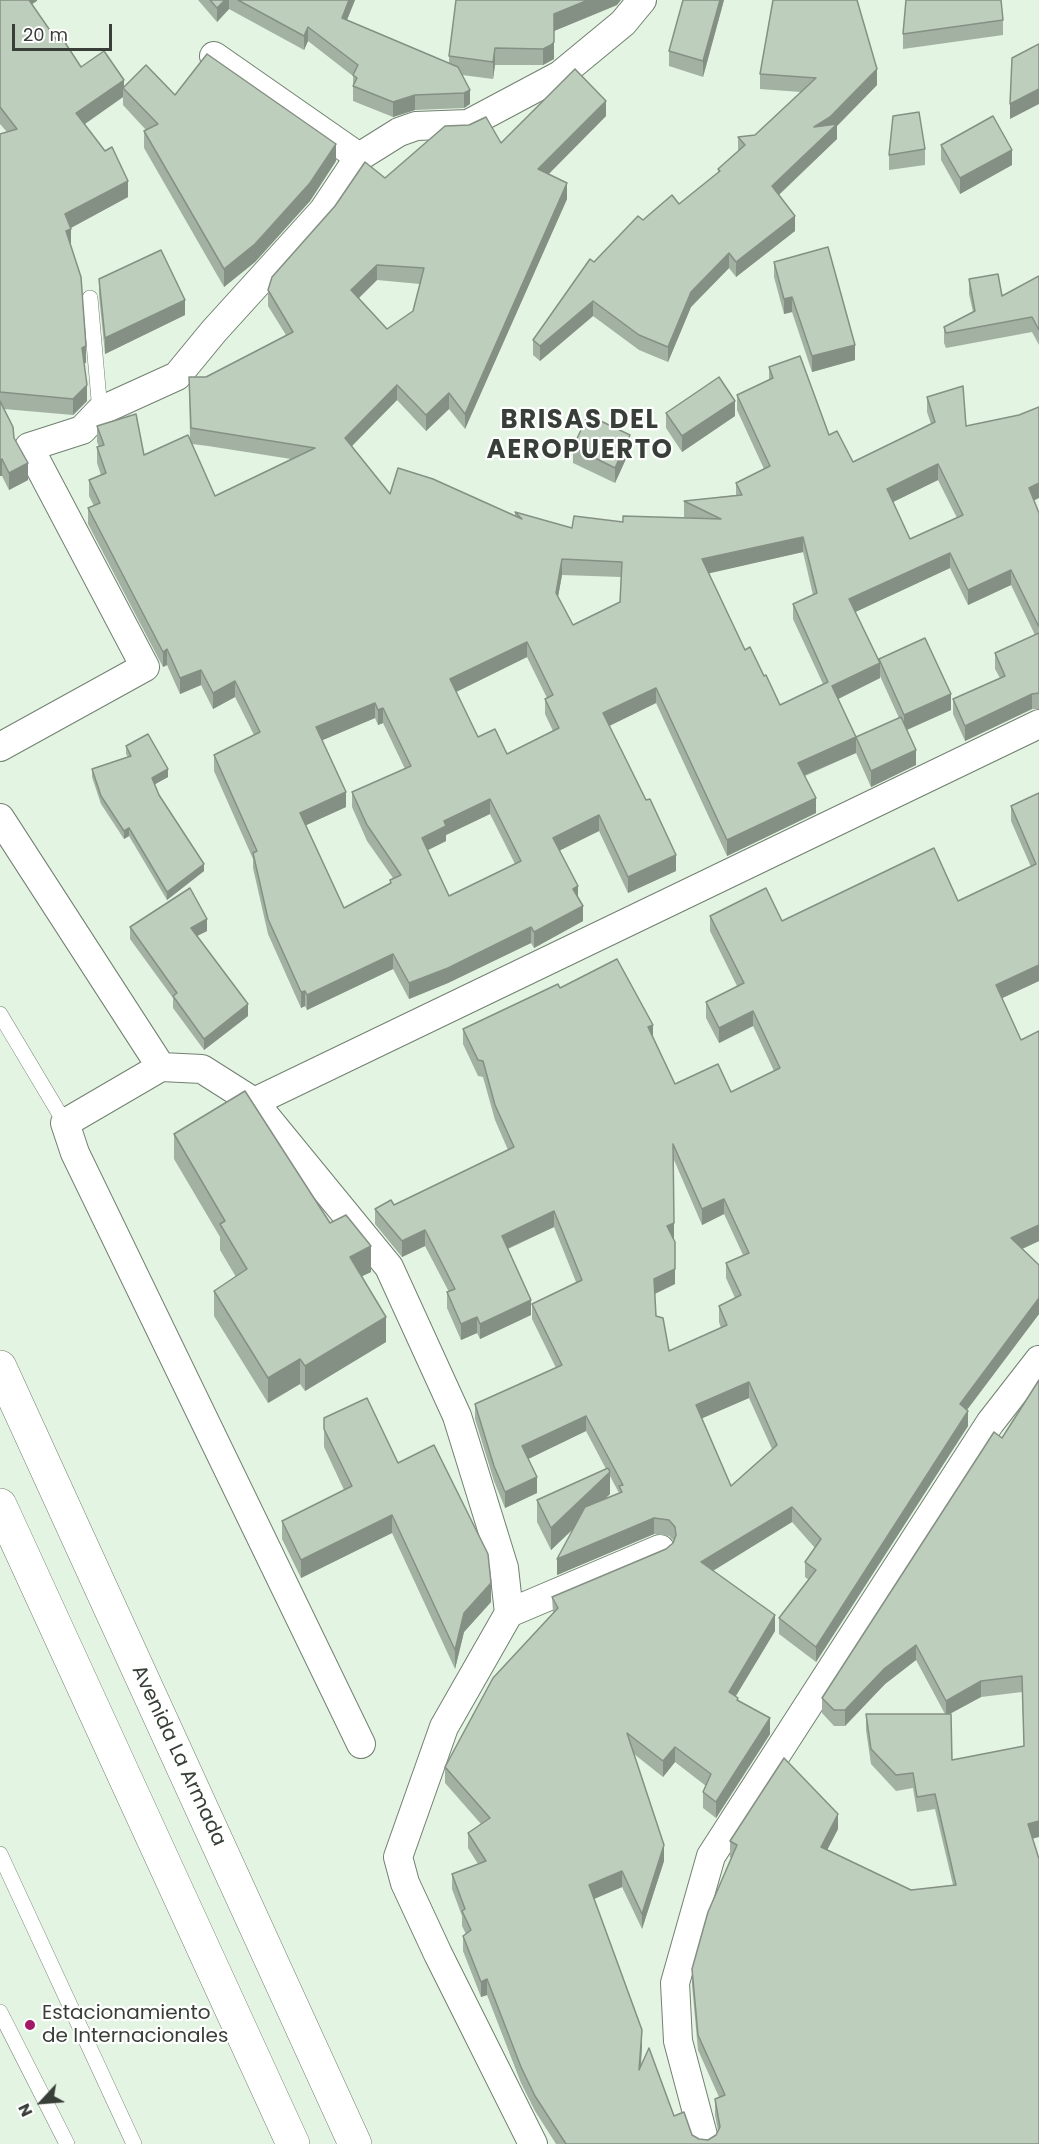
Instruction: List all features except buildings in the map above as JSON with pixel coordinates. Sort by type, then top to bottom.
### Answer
[{"type":"main road","name":"Avenida La Armada","points":[[0,1367],[356,2144]]},
{"type":"main road","points":[[0,1505],[294,2144]]},
{"type":"street","points":[[0,747],[145,667],[29,447],[81,430],[100,411],[177,376],[214,331],[323,211],[358,157],[399,132],[416,126],[468,124],[560,75],[623,23],[642,0]]},
{"type":"street","points":[[214,56],[358,157]]},
{"type":"street","points":[[254,1102],[1039,723]]},
{"type":"street","points":[[0,818],[161,1067]]},
{"type":"street","points":[[361,1744],[80,1164],[65,1123],[161,1067],[202,1069],[254,1102],[388,1267],[457,1416],[504,1568],[509,1613],[444,1727],[398,1857],[405,1883],[438,1954],[533,2144]]},
{"type":"street","points":[[704,2139],[678,2041],[675,1983],[711,1856],[990,1423],[1039,1360]]},
{"type":"street","points":[[509,1613],[660,1549]]},
{"type":"lane","points":[[90,298],[100,411]]},
{"type":"lane","points":[[0,1014],[65,1123]]},
{"type":"lane","points":[[0,1854],[134,2144]]},
{"type":"lane","points":[[0,2012],[67,2144]]},
{"type":"place","name":"Estacionamiento de Internacionales","points":[[30,2025]]},
{"type":"district","name":"BRISAS DEL AEROPUERTO","points":[[580,436]]}]
